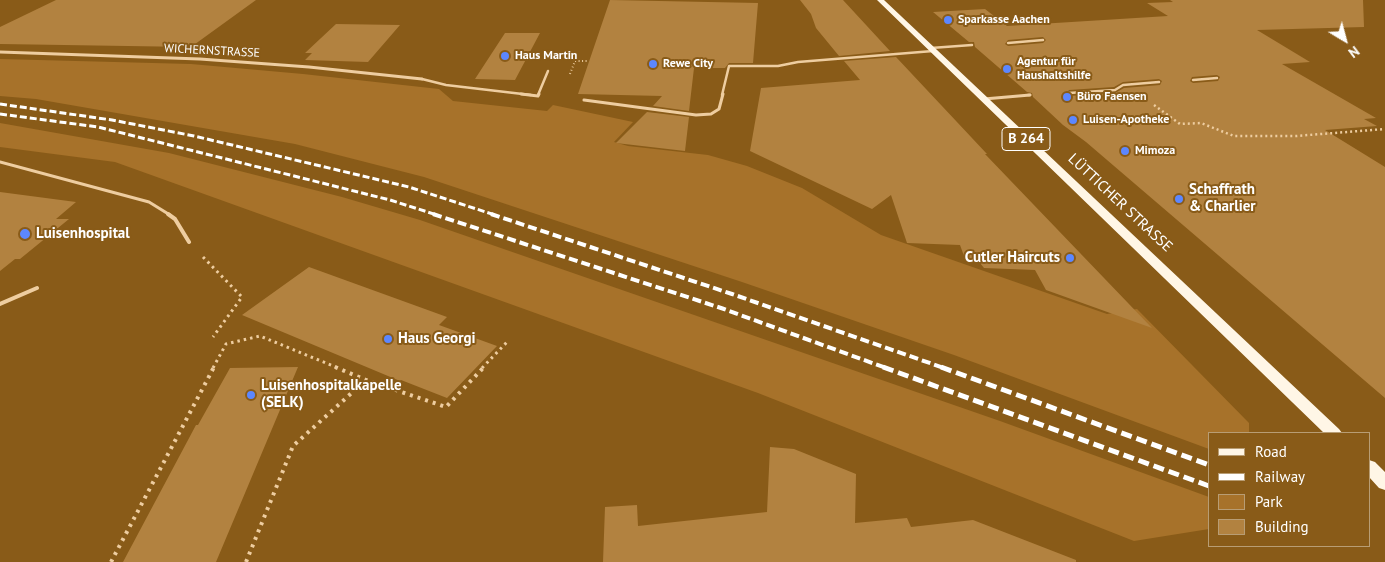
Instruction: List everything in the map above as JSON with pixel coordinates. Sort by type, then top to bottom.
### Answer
[{"type":"main road","name":"LÜTTICHER STRASSE","points":[[880,0],[1333,432]]},
{"type":"main road","points":[[1370,468],[1385,483]]},
{"type":"street","name":"WICHERNSTRASSE","points":[[0,52],[200,59],[309,67],[422,79]]},
{"type":"lane","points":[[1008,42],[1043,40]]},
{"type":"lane","points":[[584,100],[696,115],[710,114],[719,109],[729,66],[778,66],[798,62],[972,45]]},
{"type":"lane","points":[[422,79],[446,85],[538,96],[548,71]]},
{"type":"lane","points":[[1193,80],[1217,78]]},
{"type":"lane","points":[[1069,93],[1116,90],[1128,84],[1159,82]]},
{"type":"lane","points":[[984,98],[1030,95]]},
{"type":"lane","points":[[0,162],[149,202],[175,219],[189,242]]},
{"type":"lane","points":[[0,304],[37,288]]},
{"type":"path","points":[[569,77],[576,61],[589,61]]},
{"type":"path","points":[[1128,84],[1180,124],[1201,123],[1234,136],[1296,136],[1385,129]]},
{"type":"path","points":[[189,242],[242,297],[213,337]]},
{"type":"path","points":[[111,562],[226,344],[260,336],[366,380],[446,407],[508,341]]},
{"type":"path","points":[[246,562],[292,446],[366,380]]},
{"type":"green space","points":[[0,59],[191,64],[439,89],[453,101],[547,111],[553,105],[633,122],[614,142],[628,146],[708,155],[747,166],[802,188],[881,235],[1107,314],[1137,309],[1249,423],[1249,432],[1208,432],[1208,449],[954,355],[742,282],[424,177],[295,144],[36,99],[0,96]]},
{"type":"green space","points":[[0,123],[169,153],[342,197],[420,220],[1000,421],[1208,497],[1208,529],[1134,541],[758,393],[115,162],[0,147]]},
{"type":"building","points":[[56,0],[256,0],[191,47],[0,44],[0,27]]},
{"type":"building","points":[[610,0],[758,3],[753,63],[729,63],[725,68],[694,68],[689,111],[653,106],[662,96],[578,94]]},
{"type":"building","points":[[800,0],[843,0],[890,51],[839,56],[816,28],[811,14]]},
{"type":"building","points":[[1170,0],[1363,0],[1364,27],[1257,30],[1310,62],[1282,64],[1376,118],[1364,119],[1377,126],[1325,130],[1385,167],[1385,398],[1086,142],[1063,125],[1033,97],[1032,93],[1027,92],[975,47],[974,42],[969,42],[933,12],[985,9],[1007,26],[1168,16],[1147,3],[1173,2]],"holes":[[[1043,37],[1046,40],[1043,43],[1008,46],[1005,44],[1008,40]],[[1217,75],[1220,77],[1218,81],[1193,83],[1190,81],[1192,77]],[[1159,79],[1162,81],[1160,85],[1124,88],[1115,93],[1069,96],[1066,94],[1069,90],[1114,87],[1123,82]]]},
{"type":"building","points":[[336,24],[400,25],[368,62],[305,60],[312,53],[305,53]]},
{"type":"building","name":"Haus Martin","points":[[505,33],[540,33],[515,80],[475,79]]},
{"type":"building","points":[[896,57],[987,154],[985,154],[1152,328],[1046,290],[1035,270],[984,268],[980,263],[964,256],[960,245],[907,243],[891,195],[872,209],[750,151],[761,88],[860,80],[844,61]]},
{"type":"building","points":[[647,112],[689,117],[685,151],[616,143]]},
{"type":"building","name":"Luisenhospital","points":[[0,192],[76,202],[56,219],[69,219],[20,259],[15,259],[0,271]]},
{"type":"building","name":"Haus Georgi","points":[[309,267],[447,317],[439,325],[497,346],[447,398],[400,381],[242,315]]},
{"type":"building","points":[[298,367],[216,562],[123,562],[196,425],[198,425],[230,368]]},
{"type":"building","points":[[770,447],[794,449],[856,474],[855,523],[907,518],[911,527],[973,520],[1076,560],[1076,562],[603,562],[605,507],[637,505],[638,526],[767,512]]},
{"type":"railway","points":[[0,104],[112,120],[194,136],[409,187],[495,215]]},
{"type":"railway","points":[[0,114],[98,127],[390,200],[437,215]]},
{"type":"railway","points":[[433,214],[721,308],[886,368]]},
{"type":"railway","points":[[491,214],[732,294],[944,368]]},
{"type":"railway","points":[[883,367],[1208,486]]},
{"type":"railway","points":[[941,367],[1208,465]]},
{"type":"place","name":"Sparkasse Aachen","points":[[948,20]]},
{"type":"place","name":"Haus Martin","points":[[505,56]]},
{"type":"place","name":"Rewe City","points":[[653,64]]},
{"type":"place","name":"Agentur für Haushaltshilfe","points":[[1007,69]]},
{"type":"place","name":"Büro Faensen","points":[[1067,97]]},
{"type":"place","name":"Luisen-Apotheke","points":[[1073,120]]},
{"type":"place","name":"Mimoza","points":[[1125,151]]},
{"type":"place","name":"Schaffrath & Charlier","points":[[1179,199]]},
{"type":"place","name":"Luisenhospital","points":[[25,234]]},
{"type":"place","name":"Cutler Haircuts","points":[[1070,258]]},
{"type":"place","name":"Haus Georgi","points":[[388,339]]},
{"type":"place","name":"Luisenhospitalkapelle (SELK)","points":[[251,395]]}]
